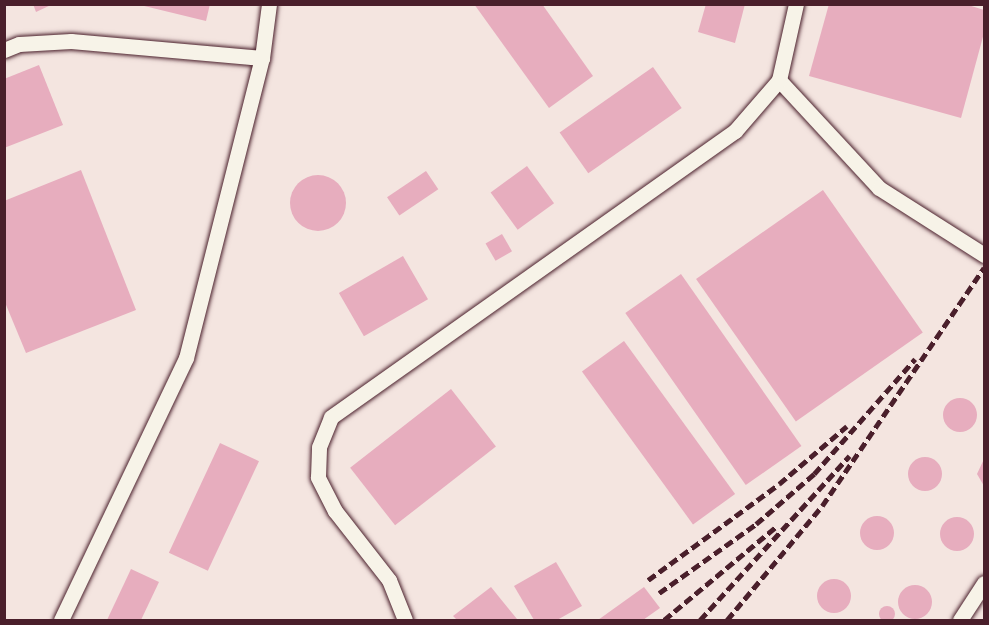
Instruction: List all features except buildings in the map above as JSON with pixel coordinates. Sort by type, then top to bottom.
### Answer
[{"type":"lane","points":[[62,621],[186,358],[262,58],[269,4]]},
{"type":"lane","points":[[405,621],[389,580],[335,511],[318,477],[319,447],[331,417],[735,131],[779,80],[796,4]]},
{"type":"lane","points":[[4,50],[19,45],[71,41],[262,58]]},
{"type":"lane","points":[[779,80],[879,188],[984,255]]},
{"type":"lane","points":[[960,621],[984,583]]},
{"type":"railway","points":[[727,620],[822,506],[984,268]]},
{"type":"railway","points":[[659,593],[756,524],[814,474],[915,359]]},
{"type":"railway","points":[[648,580],[779,484],[847,426]]},
{"type":"railway","points":[[700,620],[849,456]]},
{"type":"railway","points":[[664,620],[777,526]]}]
